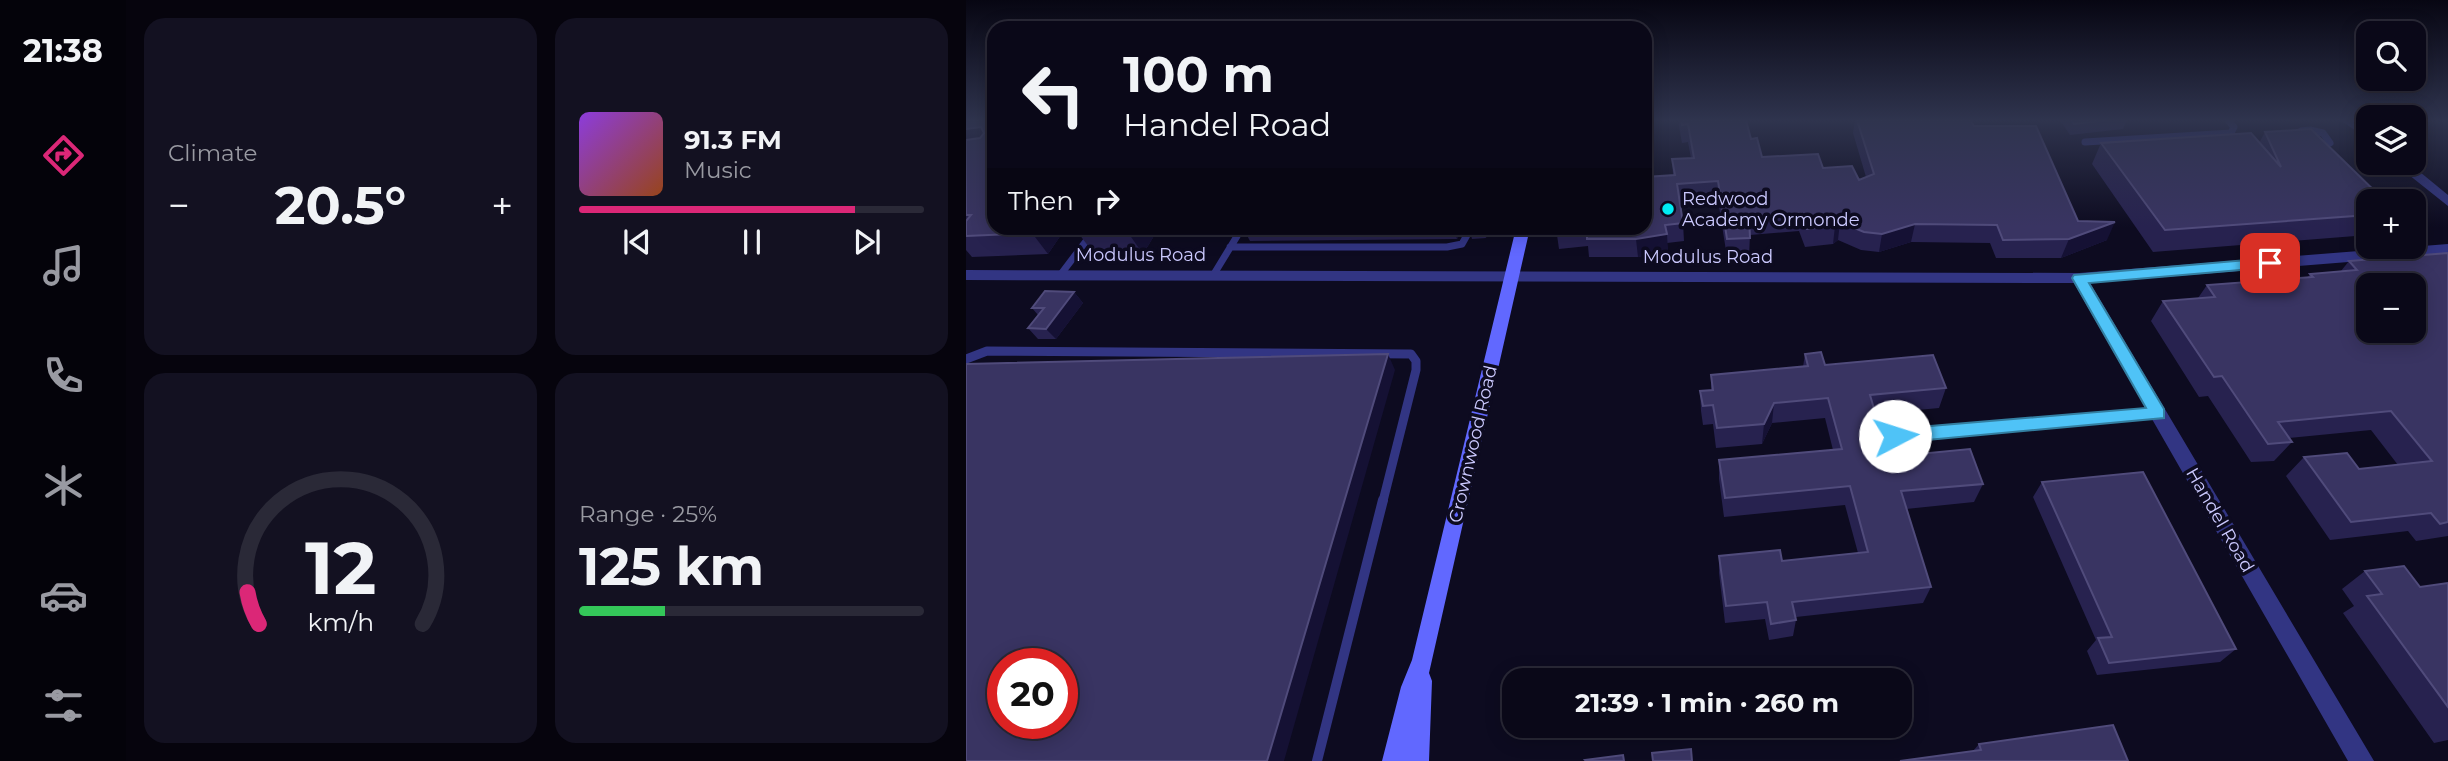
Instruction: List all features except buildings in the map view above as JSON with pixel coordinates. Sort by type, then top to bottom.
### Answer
[{"type":"main road","name":"Crownwood Road","points":[[1394,761],[1412,687],[1423,660],[1521,235]]},
{"type":"main road","name":"Crownwood Road","points":[[1417,761],[1423,660]]},
{"type":"street","points":[[2416,175],[2448,201]]},
{"type":"street","points":[[2424,175],[2448,201]]},
{"type":"street","name":"Modulus Road","points":[[966,275],[2079,278],[2448,249]]},
{"type":"street","name":"Handel Road","points":[[2079,278],[2362,761]]},
{"type":"lane","points":[[1061,274],[1091,235]]},
{"type":"lane","points":[[1214,274],[1238,235]]},
{"type":"lane","points":[[1230,247],[1447,247],[1462,244],[1467,235]]},
{"type":"lane","points":[[966,359],[987,351],[1411,354],[1416,361],[1416,370],[1317,761]]},
{"type":"lane","points":[[1895,436],[2158,414]]},
{"type":"place","name":"Redwood Academy Ormonde","points":[[1668,209]]},
{"type":"route","points":[[1895,436],[2080,418],[2158,414],[2079,278],[2270,263]]}]
